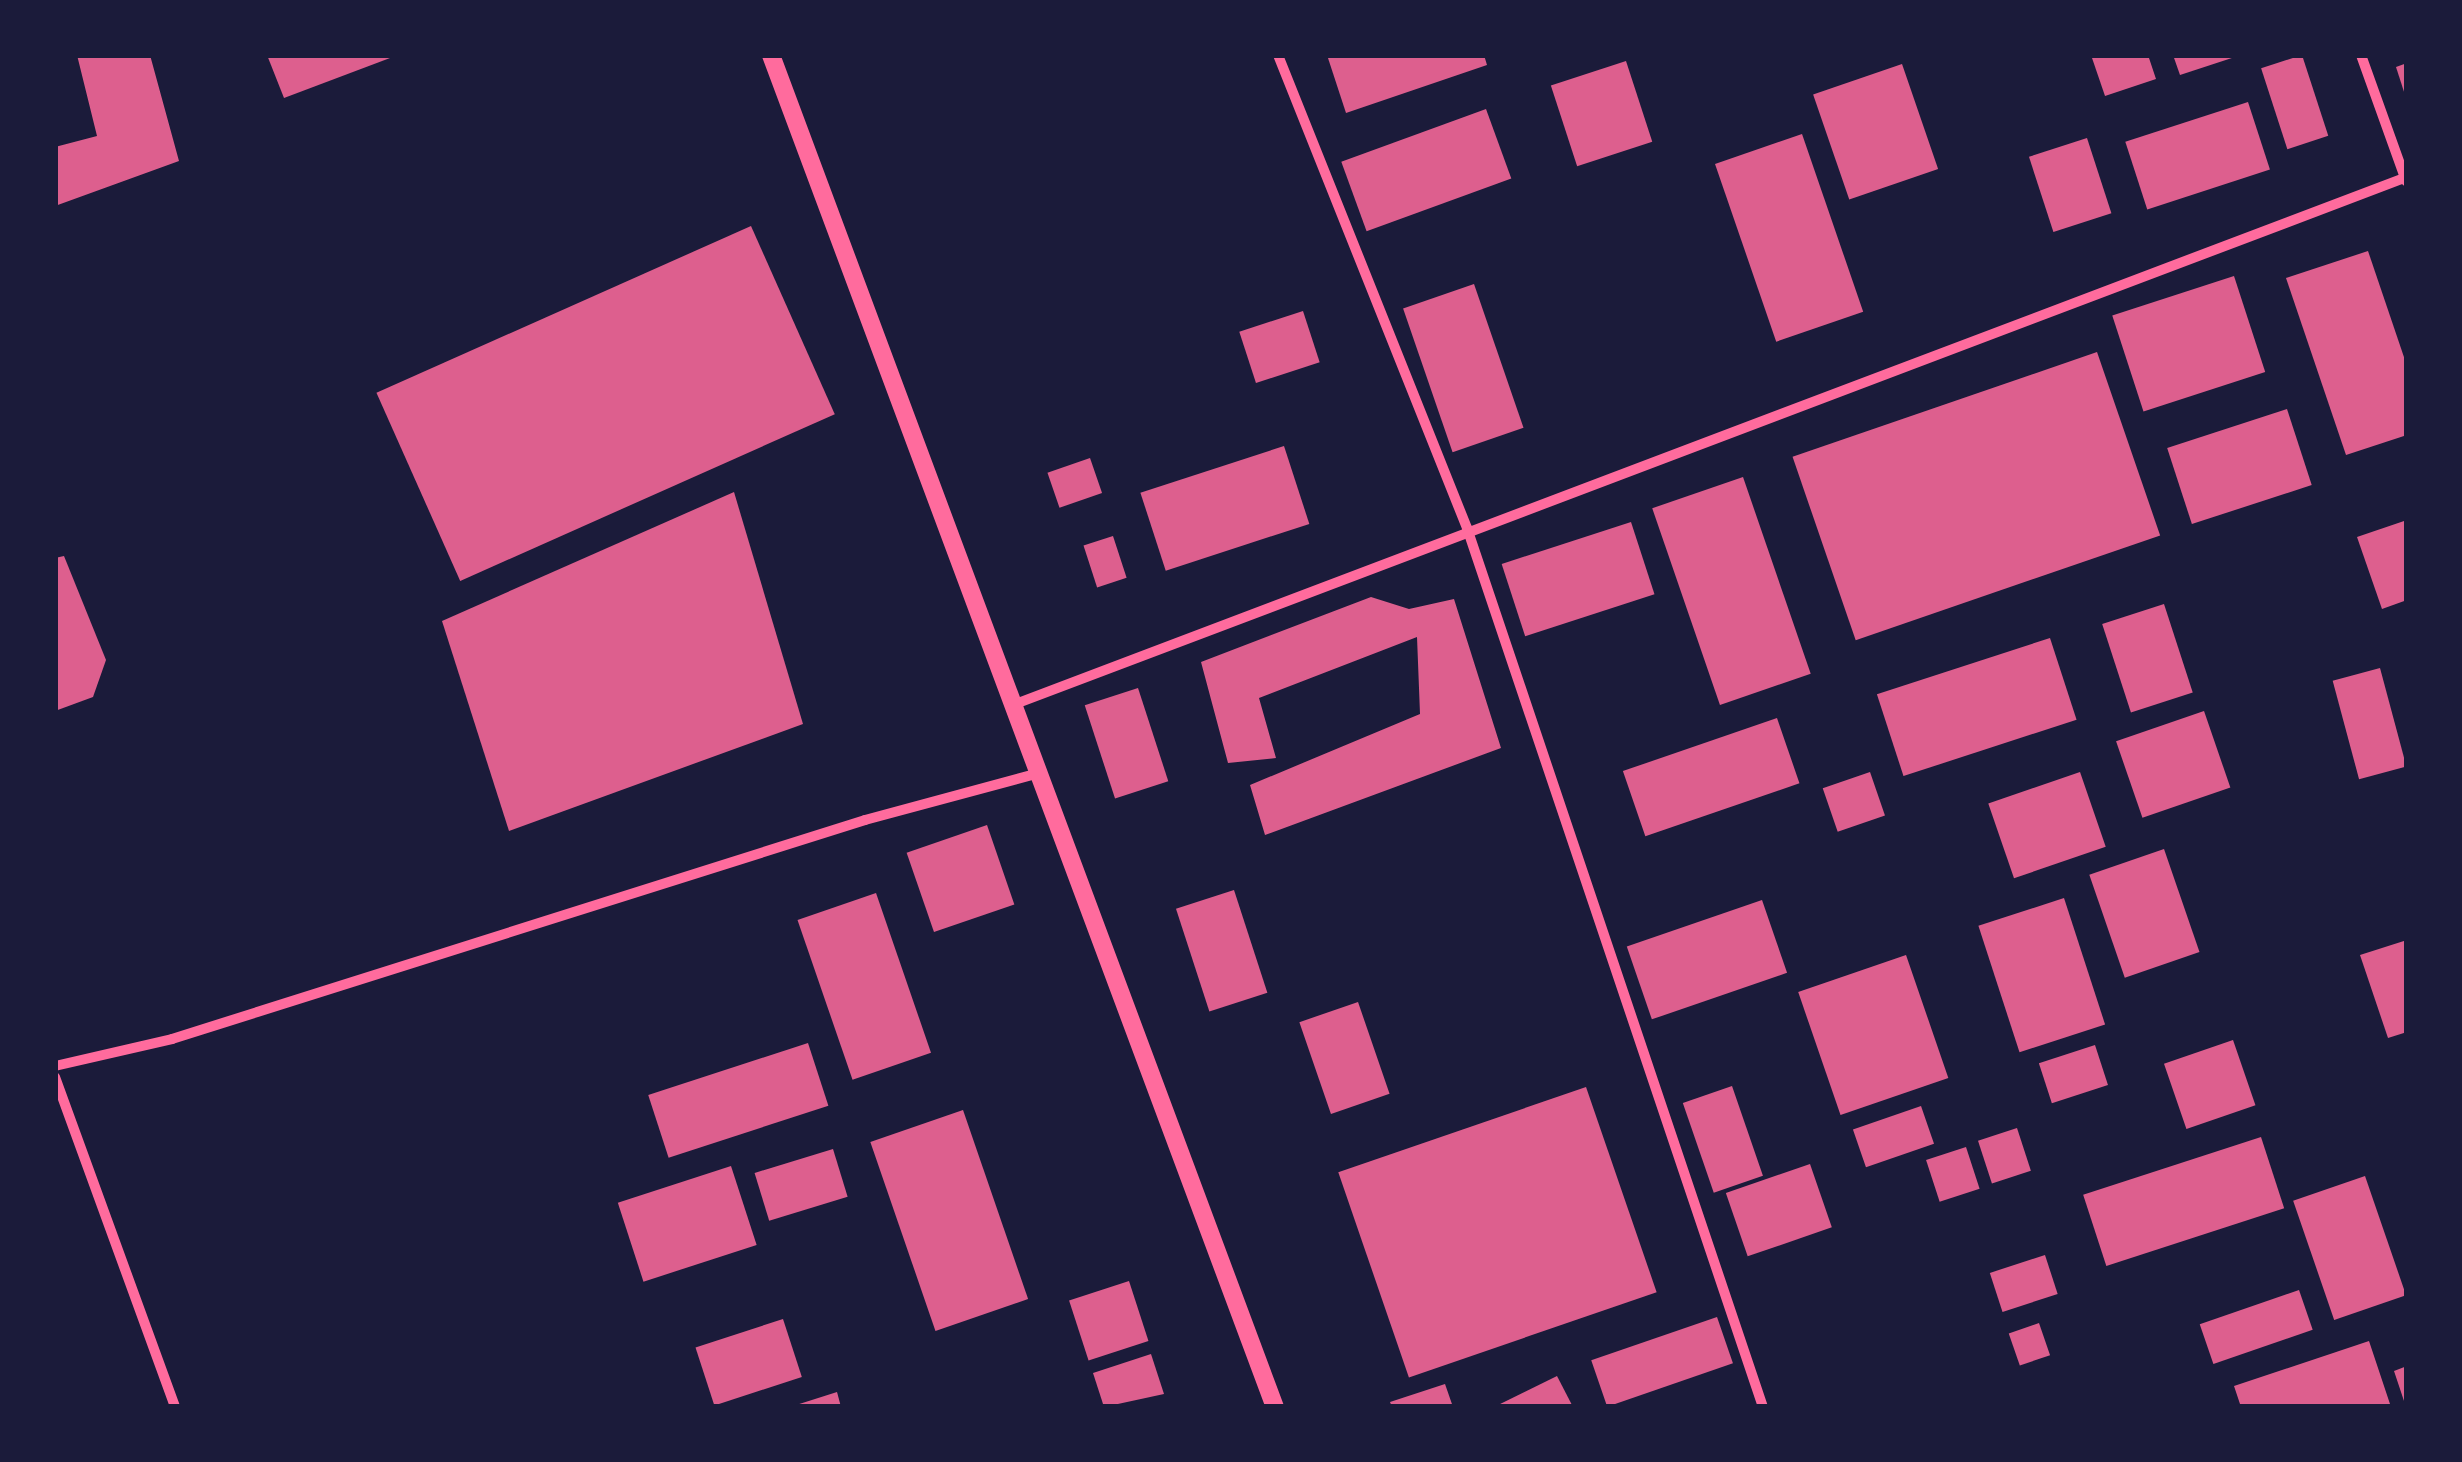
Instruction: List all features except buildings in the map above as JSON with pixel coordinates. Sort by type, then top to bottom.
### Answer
[{"type":"street","points":[[771,55],[1009,706],[1275,1407]]},
{"type":"street","points":[[1278,55],[1466,528],[1762,1407]]},
{"type":"street","points":[[1009,706],[1466,528],[2406,180],[2361,55]]},
{"type":"street","points":[[55,1066],[172,1040],[864,820],[1036,774]]},
{"type":"street","points":[[55,1077],[175,1407]]}]
